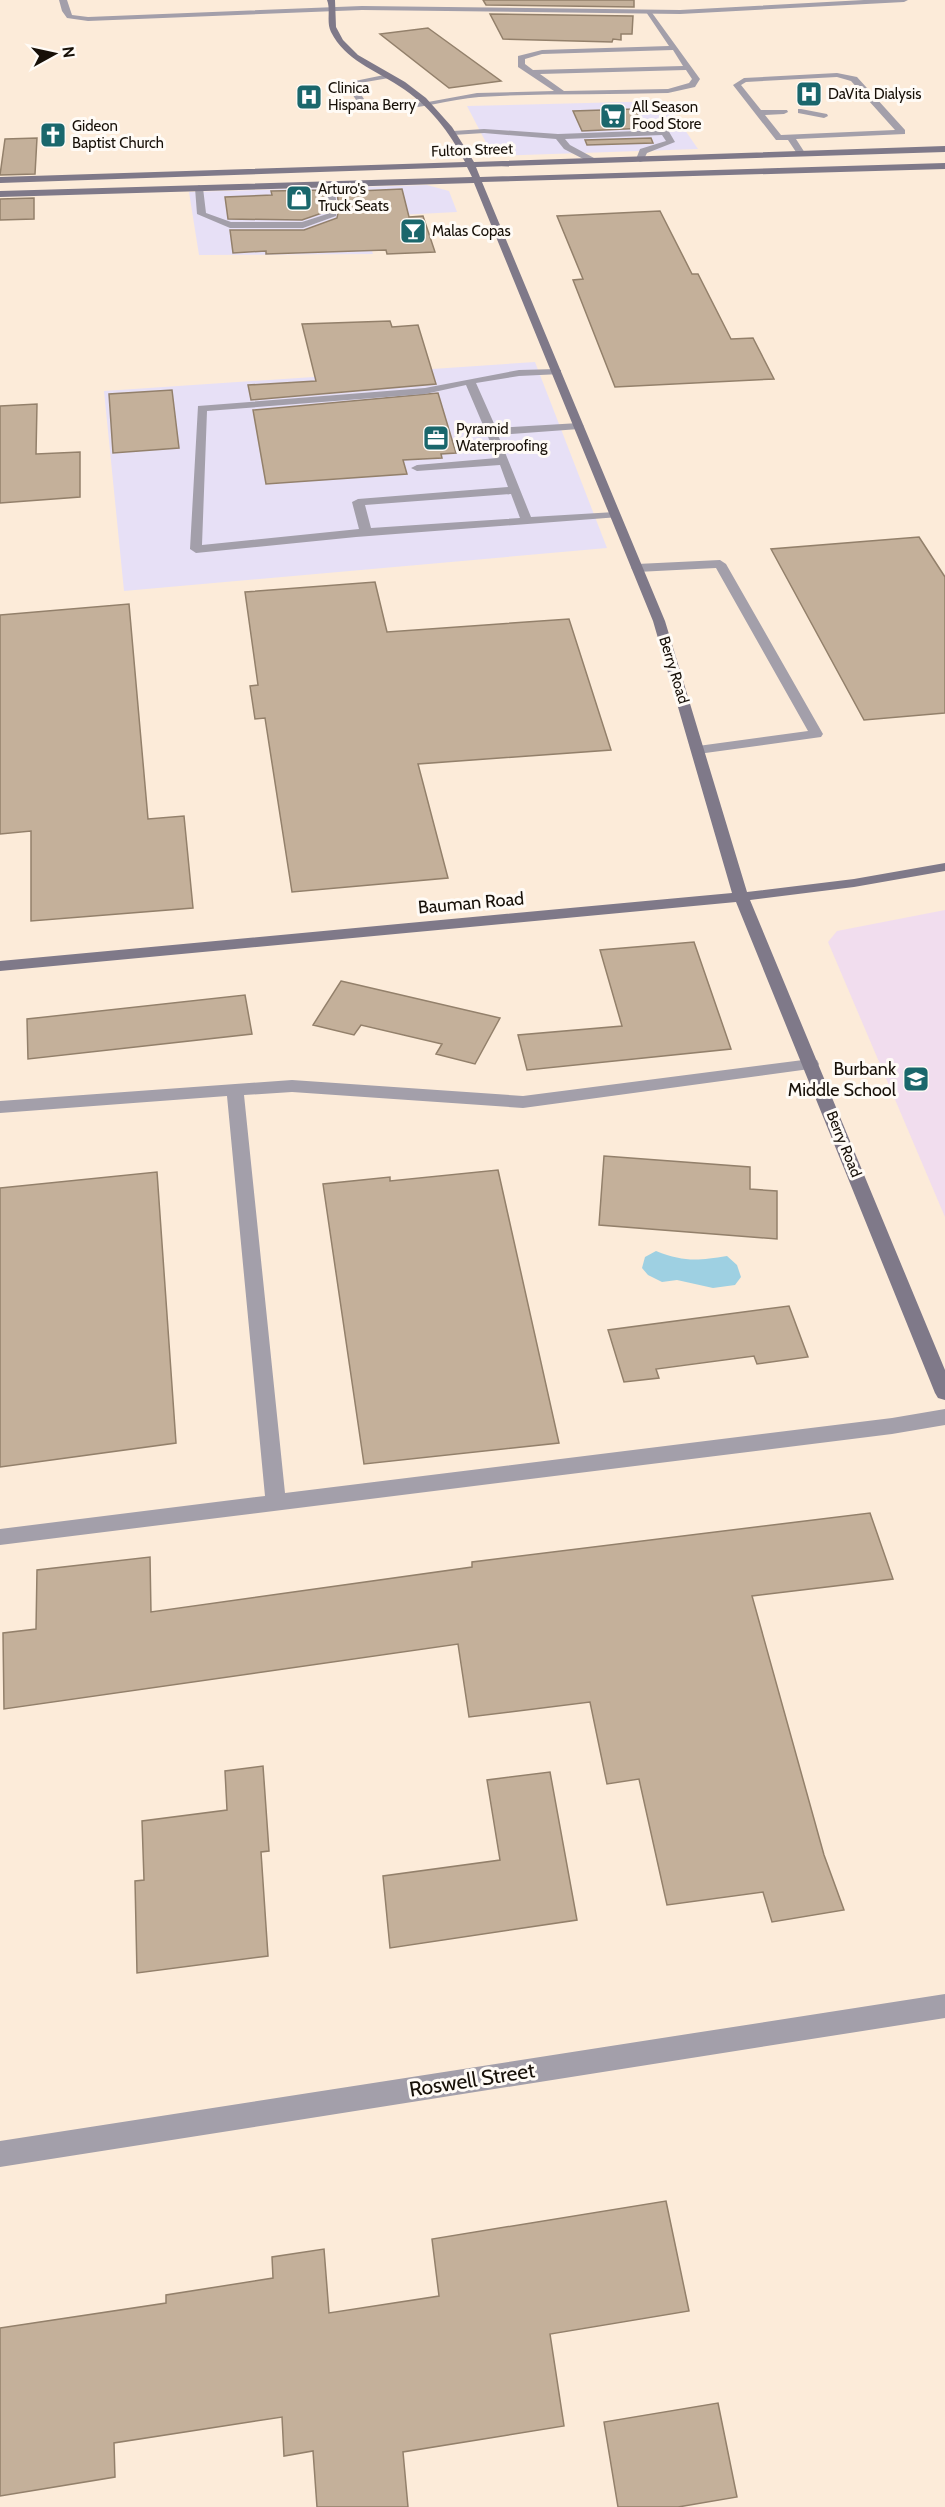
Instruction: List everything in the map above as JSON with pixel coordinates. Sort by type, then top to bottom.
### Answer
[{"type":"street","points":[[63,0],[64,10],[68,16],[88,19],[333,4],[650,12],[904,0]]},
{"type":"street","points":[[551,0],[558,11]]},
{"type":"street","points":[[770,0],[777,7]]},
{"type":"street","name":"Berry Road","points":[[333,4],[331,22],[335,32],[351,51],[367,66],[401,83],[428,104],[453,133],[470,163],[659,621],[741,897],[945,1393]]},
{"type":"street","points":[[386,76],[348,83],[363,104],[367,106],[428,104],[477,94],[684,89],[696,81],[650,12]]},
{"type":"street","points":[[562,93],[521,65],[520,60],[536,52],[675,48]]},
{"type":"street","points":[[532,72],[688,68]]},
{"type":"street","points":[[837,75],[854,79],[902,132],[790,137],[779,138],[737,85],[744,80],[837,75]]},
{"type":"street","points":[[801,111],[824,116]]},
{"type":"street","points":[[760,113],[784,112]]},
{"type":"street","points":[[453,133],[484,131],[558,136],[665,132],[671,142],[644,151],[640,159]]},
{"type":"street","points":[[558,136],[567,147],[591,160]]},
{"type":"street","points":[[790,137],[809,170]]},
{"type":"street","name":"Fulton Street","points":[[0,180],[945,149]]},
{"type":"street","name":"Fulton Street","points":[[0,194],[945,166]]},
{"type":"street","points":[[199,188],[202,214],[230,225],[303,225],[331,216],[333,207],[330,184]]},
{"type":"street","points":[[515,490],[457,510],[366,532],[196,549],[202,408],[425,391],[519,373],[557,372]]},
{"type":"street","points":[[470,381],[527,522]]},
{"type":"street","points":[[492,432],[579,426]]},
{"type":"street","points":[[417,468],[504,461]]},
{"type":"street","points":[[366,532],[358,502],[457,510],[527,522],[615,515]]},
{"type":"street","points":[[637,568],[720,564],[816,734],[698,750]]},
{"type":"street","name":"Bauman Road","points":[[0,966],[741,897],[854,883],[945,867]]},
{"type":"street","points":[[0,1107],[292,1086],[523,1102],[811,1064]]},
{"type":"street","points":[[235,1090],[276,1502]]},
{"type":"street","points":[[0,1537],[892,1426],[945,1417]]},
{"type":"street","name":"Roswell Street","points":[[0,2154],[945,2006]]},
{"type":"shaded area","points":[[665,101],[698,149],[493,156],[467,106]]},
{"type":"shaded area","points":[[427,185],[449,191],[457,212],[361,217],[373,254],[199,255],[189,192]]},
{"type":"shaded area","points":[[535,362],[607,548],[124,591],[104,391]]},
{"type":"shaded area","name":"Burbank Middle School","points":[[945,910],[945,1217],[828,942],[837,931]]},
{"type":"water","points":[[656,1251],[691,1260],[727,1256],[737,1265],[741,1277],[735,1285],[713,1288],[677,1280],[662,1282],[648,1275],[642,1268],[645,1257]]},
{"type":"building","points":[[483,0],[634,0],[634,7],[486,5]]},
{"type":"building","points":[[490,14],[633,16],[632,34],[621,34],[621,40],[613,39],[612,42],[503,39]]},
{"type":"building","points":[[428,28],[501,81],[449,88],[380,34]]},
{"type":"building","name":"All Season Food Store","points":[[635,109],[646,128],[582,131],[573,111]]},
{"type":"building","points":[[37,138],[35,174],[0,175],[5,139]]},
{"type":"building","points":[[651,138],[653,143],[587,145],[585,140]]},
{"type":"building","points":[[402,189],[409,217],[423,216],[435,252],[387,254],[386,250],[233,253],[230,230],[304,230],[337,218],[339,208],[337,192]]},
{"type":"building","points":[[324,190],[325,212],[302,220],[228,219],[225,197],[272,195],[271,191]]},
{"type":"building","points":[[34,198],[34,219],[0,220],[0,199]]},
{"type":"building","points":[[660,211],[692,274],[698,274],[731,339],[753,338],[774,379],[615,387],[573,280],[583,279],[557,216]]},
{"type":"building","points":[[390,321],[392,327],[418,325],[436,384],[251,400],[248,385],[316,381],[302,324]]},
{"type":"building","points":[[172,390],[179,448],[113,453],[109,394]]},
{"type":"building","points":[[438,393],[456,453],[441,454],[442,458],[403,460],[407,474],[266,484],[253,410]]},
{"type":"building","points":[[37,404],[36,454],[80,452],[80,497],[0,503],[0,406]]},
{"type":"building","points":[[919,537],[945,577],[945,713],[864,720],[771,549]]},
{"type":"building","points":[[375,582],[387,632],[569,619],[611,750],[418,764],[448,878],[292,892],[265,718],[255,719],[250,686],[258,685],[245,592]]},
{"type":"building","points":[[129,604],[148,819],[184,816],[193,908],[31,921],[31,831],[0,834],[0,615]]},
{"type":"building","points":[[694,942],[731,1049],[527,1070],[518,1035],[622,1026],[600,950]]},
{"type":"building","points":[[341,981],[500,1018],[475,1064],[436,1054],[442,1044],[361,1025],[354,1035],[313,1025]]},
{"type":"building","points":[[245,995],[252,1034],[28,1059],[27,1019]]},
{"type":"building","points":[[604,1156],[750,1167],[750,1189],[777,1191],[777,1239],[599,1225]]},
{"type":"building","points":[[498,1170],[559,1443],[364,1464],[323,1184],[390,1177],[390,1181]]},
{"type":"building","points":[[157,1172],[176,1443],[0,1467],[0,1188]]},
{"type":"building","points":[[789,1306],[808,1357],[757,1364],[754,1356],[656,1369],[659,1378],[624,1382],[608,1330]]},
{"type":"building","points":[[870,1513],[893,1579],[752,1596],[824,1855],[844,1910],[772,1922],[763,1892],[667,1905],[639,1779],[607,1784],[590,1702],[469,1717],[458,1644],[4,1709],[3,1633],[36,1629],[37,1570],[150,1557],[151,1612],[472,1567],[472,1562]]},
{"type":"building","points":[[263,1766],[269,1851],[261,1852],[268,1956],[137,1973],[135,1881],[144,1880],[142,1821],[227,1810],[225,1771]]},
{"type":"building","points":[[550,1772],[577,1920],[390,1948],[383,1876],[500,1860],[487,1780]]},
{"type":"building","points":[[666,2201],[689,2311],[550,2334],[564,2426],[403,2452],[408,2507],[317,2507],[313,2451],[284,2456],[282,2417],[114,2443],[115,2477],[0,2496],[0,2328],[166,2303],[166,2295],[273,2278],[272,2257],[324,2249],[329,2313],[439,2296],[432,2239]]},
{"type":"building","points":[[718,2403],[737,2497],[678,2507],[618,2507],[604,2422]]},
{"type":"place","name":"DaVita Dialysis","points":[[809,94]]},
{"type":"place","name":"Clinica Hispana Berry","points":[[309,97]]},
{"type":"place","name":"All Season Food Store","points":[[613,116]]},
{"type":"place","name":"Gideon Baptist Church","points":[[53,135]]},
{"type":"place","name":"Arturo's Truck Seats","points":[[299,198]]},
{"type":"place","name":"Malas Copas","points":[[413,231]]},
{"type":"place","name":"Pyramid Waterproofing","points":[[436,438]]},
{"type":"place","name":"Burbank Middle School","points":[[916,1079]]}]
